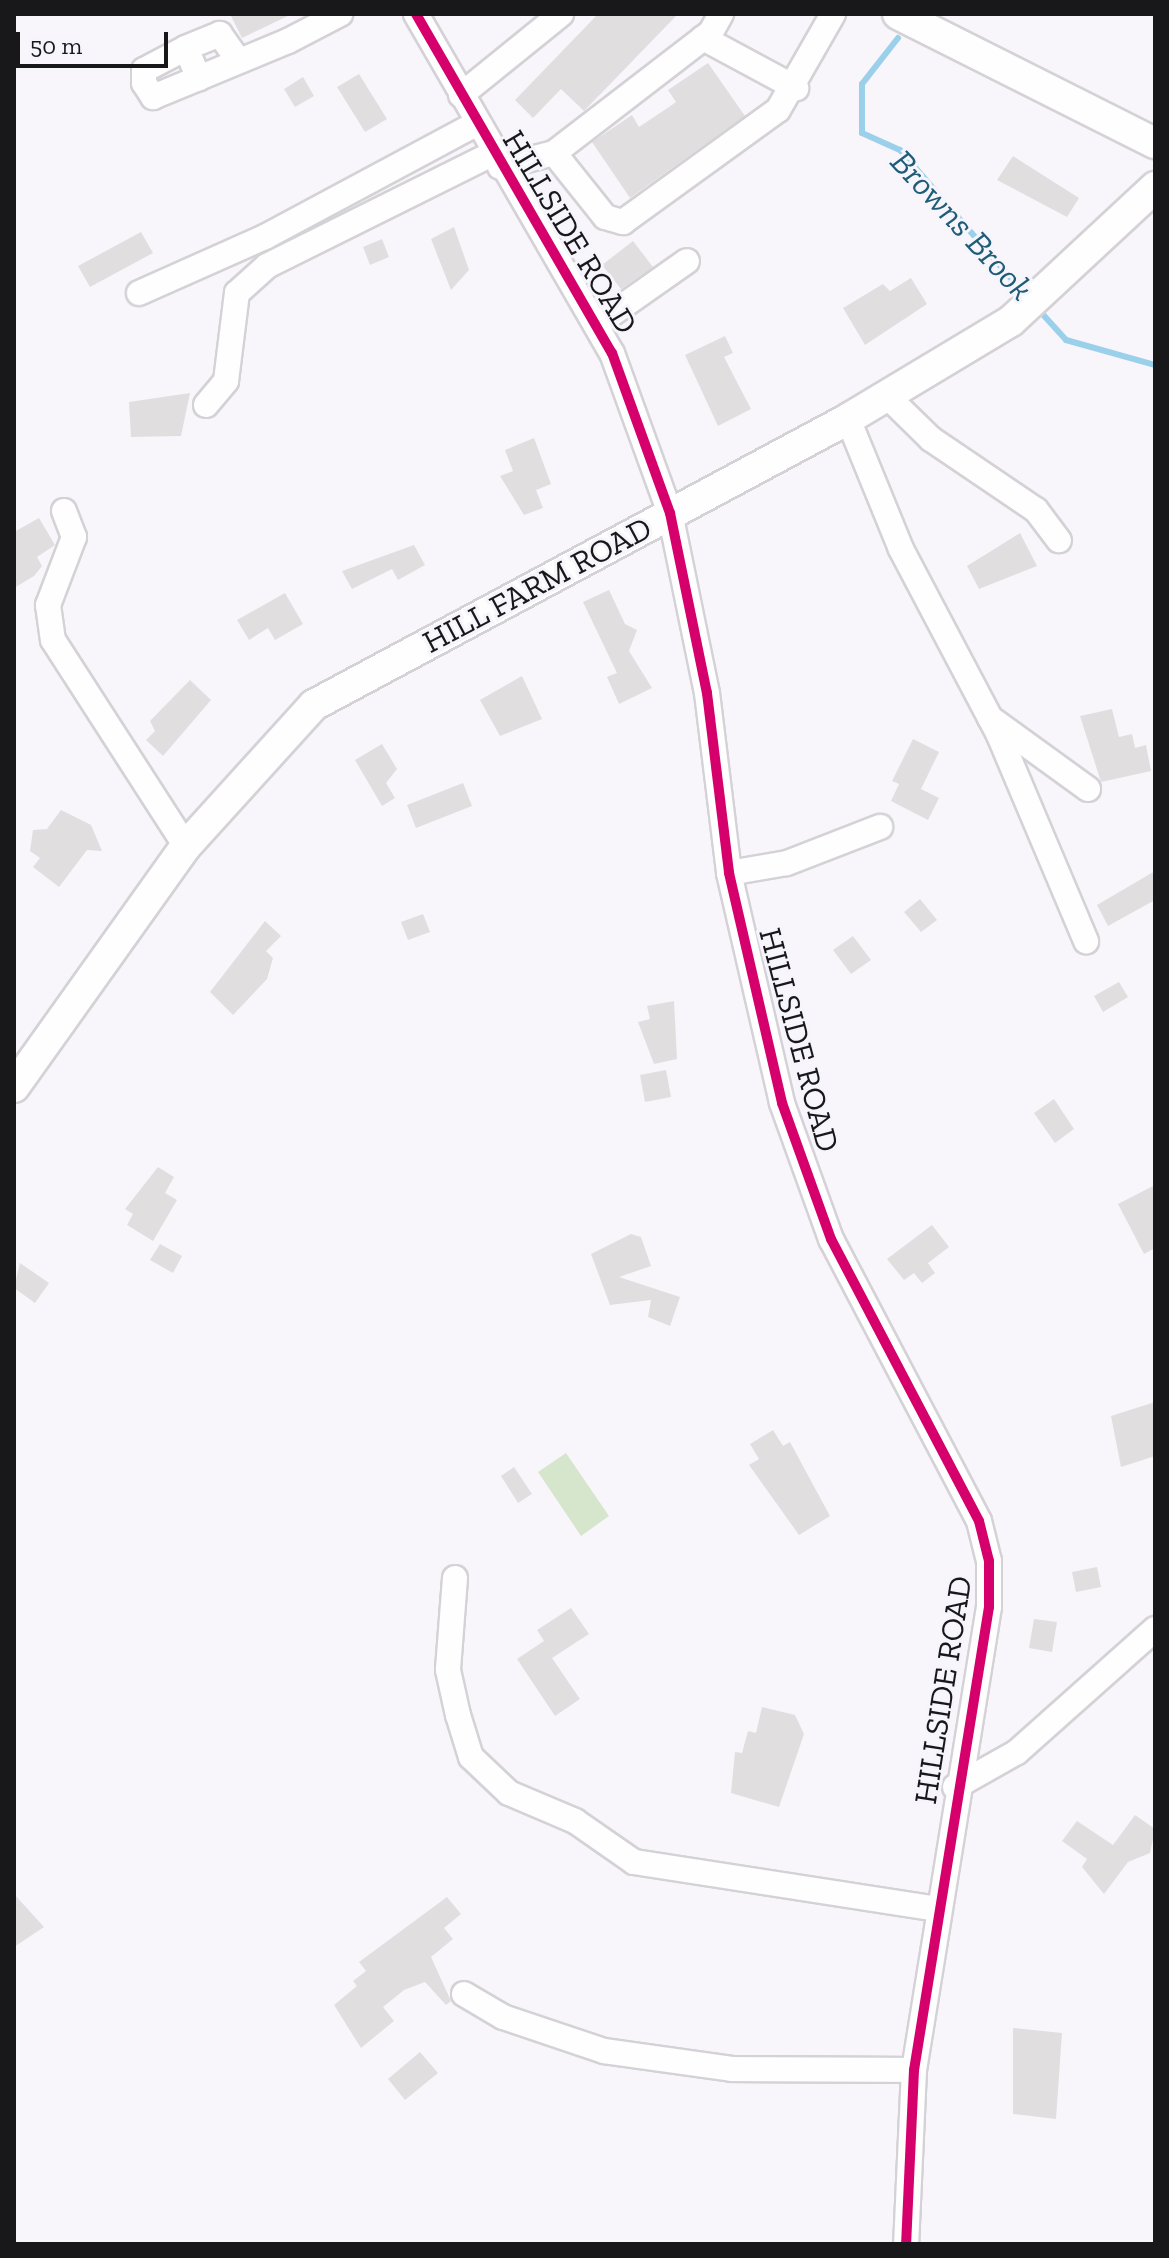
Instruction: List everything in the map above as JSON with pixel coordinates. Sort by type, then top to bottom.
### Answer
[{"type":"main road","points":[[898,14],[1155,143]]},
{"type":"main road","name":"HILL FARM ROAD","points":[[14,1087],[186,846],[314,705],[848,419],[1011,321],[1061,278],[1155,187]]},
{"type":"street","points":[[238,60],[220,34],[144,70],[144,83],[153,97],[199,78],[340,14]]},
{"type":"street","name":"HILLSIDE ROAD","points":[[416,14],[496,160],[596,325],[670,513],[707,693],[729,873],[782,1103],[831,1239],[979,1521],[989,1561],[989,1607],[955,1787],[914,2070],[906,2244]]},
{"type":"street","points":[[461,95],[561,14]]},
{"type":"street","points":[[206,405],[226,381],[237,293],[267,266],[496,160],[554,153],[703,38],[721,14]]},
{"type":"street","points":[[554,153],[605,217],[623,222],[778,110],[796,88],[833,14]]},
{"type":"street","points":[[703,38],[796,88]]},
{"type":"street","points":[[186,48],[199,78]]},
{"type":"street","points":[[139,293],[265,237],[476,124]]},
{"type":"street","points":[[596,325],[687,261]]},
{"type":"street","points":[[887,396],[931,439],[1036,510],[1059,540]]},
{"type":"street","points":[[848,419],[901,549],[990,718],[1086,941]]},
{"type":"street","points":[[64,511],[74,537],[48,605],[53,640],[186,846]]},
{"type":"street","points":[[990,718],[1088,789]]},
{"type":"street","points":[[729,873],[787,863],[880,827]]},
{"type":"street","points":[[455,1578],[448,1670],[458,1715],[471,1757],[509,1793],[575,1821],[634,1862],[936,1909]]},
{"type":"street","points":[[955,1787],[1017,1752],[1155,1629]]},
{"type":"street","points":[[464,1994],[503,2017],[604,2051],[732,2069],[914,2070]]},
{"type":"green space","points":[[566,1453],[609,1516],[581,1536],[538,1472]]},
{"type":"building","points":[[230,14],[292,14],[242,38]]},
{"type":"building","points":[[598,14],[678,14],[584,111],[561,89],[533,118],[515,100]]},
{"type":"building","points":[[708,63],[745,116],[630,198],[592,142],[632,115],[639,127],[669,107],[676,102],[668,90]]},
{"type":"building","points":[[359,74],[387,119],[365,132],[337,87]]},
{"type":"building","points":[[303,77],[314,96],[295,107],[284,89]]},
{"type":"building","points":[[1013,156],[1079,198],[1067,217],[997,180]]},
{"type":"building","points":[[454,227],[469,270],[451,290],[431,239]]},
{"type":"building","points":[[141,232],[153,253],[90,287],[78,266]]},
{"type":"building","points":[[382,239],[389,257],[370,265],[363,247]]},
{"type":"building","points":[[633,241],[653,267],[621,289],[602,265]]},
{"type":"building","points":[[911,278],[927,304],[865,345],[843,308],[883,284],[890,291]]},
{"type":"building","points":[[725,336],[733,353],[724,357],[751,409],[718,426],[685,355]]},
{"type":"building","points":[[190,393],[181,436],[131,437],[129,402]]},
{"type":"building","points":[[534,438],[551,484],[536,490],[543,508],[524,515],[500,476],[513,471],[505,450]]},
{"type":"building","points":[[39,518],[55,545],[37,557],[42,566],[34,576],[14,588],[14,532]]},
{"type":"building","points":[[1020,533],[1037,566],[979,589],[967,566]]},
{"type":"building","points":[[414,545],[425,565],[398,580],[392,569],[352,589],[342,571]]},
{"type":"building","points":[[609,590],[625,624],[637,630],[629,651],[652,688],[619,704],[607,677],[617,673],[583,602]]},
{"type":"building","points":[[285,593],[303,624],[275,640],[268,628],[249,640],[237,620]]},
{"type":"building","points":[[522,676],[542,719],[500,736],[480,700]]},
{"type":"building","points":[[190,680],[211,700],[163,756],[146,740],[155,731],[150,721]]},
{"type":"building","points":[[1112,709],[1119,737],[1132,734],[1135,748],[1146,745],[1151,771],[1101,782],[1080,716]]},
{"type":"building","points":[[913,739],[939,752],[921,789],[939,798],[928,820],[891,801],[899,784],[892,781]]},
{"type":"building","points":[[382,744],[397,769],[386,783],[395,798],[382,806],[355,760]]},
{"type":"building","points":[[463,783],[472,806],[416,828],[407,805]]},
{"type":"building","points":[[61,810],[91,825],[102,851],[87,850],[59,887],[33,867],[40,858],[30,851],[33,830],[47,829]]},
{"type":"building","points":[[1155,871],[1155,900],[1108,926],[1097,905]]},
{"type":"building","points":[[920,899],[937,920],[921,932],[904,912]]},
{"type":"building","points":[[423,914],[430,932],[408,940],[401,922]]},
{"type":"building","points":[[265,921],[281,936],[266,951],[273,958],[267,979],[233,1015],[210,992]]},
{"type":"building","points":[[853,936],[871,960],[851,974],[833,950]]},
{"type":"building","points":[[1119,982],[1128,997],[1103,1012],[1094,996]]},
{"type":"building","points":[[674,1001],[677,1059],[654,1064],[638,1022],[650,1019],[647,1006]]},
{"type":"building","points":[[666,1070],[671,1097],[645,1102],[640,1075]]},
{"type":"building","points":[[1054,1099],[1074,1129],[1055,1143],[1034,1113]]},
{"type":"building","points":[[158,1167],[174,1177],[165,1193],[177,1200],[153,1241],[127,1225],[133,1214],[125,1209]]},
{"type":"building","points":[[1155,1185],[1155,1248],[1144,1254],[1118,1204]]},
{"type":"building","points":[[932,1225],[949,1247],[928,1263],[935,1273],[922,1283],[914,1273],[904,1280],[887,1259]]},
{"type":"building","points":[[631,1234],[641,1237],[651,1266],[619,1277],[680,1297],[670,1326],[648,1317],[651,1300],[610,1305],[591,1254]]},
{"type":"building","points":[[160,1244],[182,1256],[173,1273],[150,1260]]},
{"type":"building","points":[[20,1263],[49,1283],[35,1303],[14,1288]]},
{"type":"building","points":[[1155,1402],[1155,1456],[1121,1467],[1111,1416]]},
{"type":"building","points":[[773,1430],[783,1446],[790,1442],[830,1516],[799,1535],[749,1465],[759,1459],[750,1444]]},
{"type":"building","points":[[514,1467],[532,1494],[518,1503],[501,1476]]},
{"type":"building","points":[[1097,1567],[1101,1587],[1076,1592],[1072,1572]]},
{"type":"building","points":[[571,1608],[589,1634],[552,1658],[580,1699],[555,1716],[517,1659],[544,1641],[537,1630]]},
{"type":"building","points":[[1034,1619],[1057,1622],[1052,1652],[1029,1648]]},
{"type":"building","points":[[762,1707],[795,1715],[804,1734],[779,1807],[731,1793],[735,1752],[742,1753],[748,1731],[756,1733]]},
{"type":"building","points":[[1135,1815],[1155,1829],[1150,1853],[1128,1862],[1104,1894],[1082,1867],[1087,1859],[1062,1841],[1077,1821],[1113,1845]]},
{"type":"building","points":[[14,1894],[44,1927],[14,1947]]},
{"type":"building","points":[[447,1897],[461,1914],[444,1928],[453,1939],[431,1957],[451,2001],[446,2005],[425,1982],[404,1990],[383,2007],[394,2021],[361,2048],[334,2005],[357,1986],[353,1981],[366,1971],[359,1962]]},
{"type":"building","points":[[1013,2028],[1062,2033],[1056,2119],[1013,2114]]},
{"type":"building","points":[[420,2052],[438,2073],[405,2100],[388,2079]]},
{"type":"waterway","name":"Browns Brook","points":[[898,38],[862,84],[862,133],[900,150],[1027,297]]},
{"type":"waterway","name":"Browns Brook","points":[[1037,308],[1066,340],[1155,365]]},
{"type":"cycle path","points":[[416,14],[612,353],[670,513],[707,693],[729,873],[782,1103],[831,1239],[979,1521],[989,1561],[989,1607],[914,2070],[906,2244]]}]
